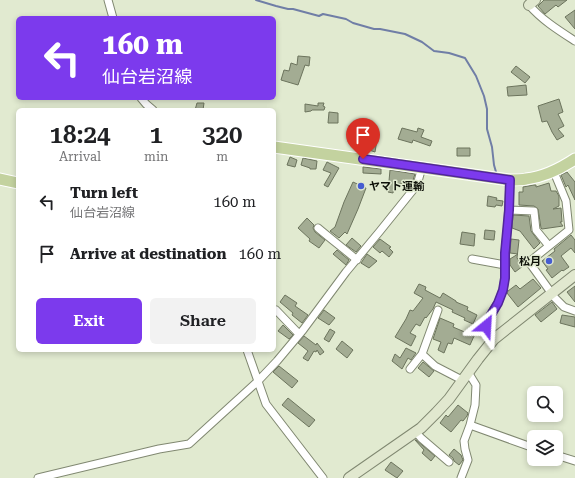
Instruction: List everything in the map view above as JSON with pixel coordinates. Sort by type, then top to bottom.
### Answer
[{"type":"main road","points":[[276,147],[510,180],[527,179],[554,172],[575,159]]},
{"type":"main road","points":[[0,179],[16,183]]},
{"type":"street","points":[[108,0],[112,16]]},
{"type":"street","points":[[532,2],[536,13],[575,41]]},
{"type":"street","points":[[143,100],[151,108]]},
{"type":"street","points":[[38,478],[158,449],[189,444],[258,381],[277,361],[346,272],[417,185],[422,167]]},
{"type":"street","points":[[554,172],[566,201],[569,230],[529,262],[551,293],[564,307],[575,311]]},
{"type":"street","points":[[494,339],[486,326],[498,303],[503,290],[505,278],[505,253],[510,180]]},
{"type":"street","points":[[509,210],[534,211],[536,230],[549,246]]},
{"type":"street","points":[[318,228],[357,260]]},
{"type":"street","points":[[472,258],[505,265]]},
{"type":"street","points":[[349,478],[415,431],[436,413],[449,399],[494,339],[575,275]]},
{"type":"street","points":[[276,310],[299,334]]},
{"type":"street","points":[[410,369],[422,354],[438,310]]},
{"type":"street","points":[[248,352],[266,404],[323,478]]},
{"type":"street","points":[[422,354],[435,366],[465,376],[476,385],[475,405],[464,441],[468,460],[461,478]]},
{"type":"street","points":[[470,425],[527,445]]},
{"type":"street","points":[[415,431],[421,438],[450,462]]},
{"type":"street","points":[[563,457],[575,461]]},
{"type":"building","points":[[544,0],[567,0],[558,7],[556,5],[545,14],[538,6]]},
{"type":"building","points":[[575,10],[575,29],[565,17]]},
{"type":"building","points":[[298,56],[310,57],[309,66],[305,65],[298,85],[281,80],[284,70],[289,71],[291,63],[297,65]]},
{"type":"building","points":[[516,66],[530,77],[525,83],[511,72]]},
{"type":"building","points":[[526,85],[527,95],[508,96],[507,87]]},
{"type":"building","points":[[559,99],[563,112],[558,114],[564,126],[558,129],[564,136],[557,140],[547,121],[542,122],[538,106]]},
{"type":"building","points":[[197,103],[204,103],[203,108],[196,108]]},
{"type":"building","points":[[318,103],[324,103],[324,110],[312,110],[305,112],[305,104],[318,106]]},
{"type":"building","points":[[329,112],[338,113],[338,123],[328,123]]},
{"type":"building","points":[[402,128],[417,132],[418,128],[424,130],[421,137],[432,141],[430,146],[413,140],[412,143],[398,139]]},
{"type":"building","points":[[362,132],[378,134],[375,152],[360,147]]},
{"type":"building","points":[[457,148],[470,148],[470,156],[457,156]]},
{"type":"building","points":[[290,157],[297,160],[295,167],[287,165]]},
{"type":"building","points":[[303,158],[317,161],[316,169],[310,169],[301,165]]},
{"type":"building","points":[[327,162],[339,168],[328,187],[324,185],[331,173],[323,170]]},
{"type":"building","points":[[363,167],[381,169],[381,174],[363,173]]},
{"type":"building","points":[[390,170],[415,174],[412,183],[395,183],[393,193],[388,192]]},
{"type":"building","points":[[567,172],[575,182],[575,200],[568,185],[566,187],[561,175]]},
{"type":"building","points":[[353,182],[366,188],[347,234],[345,232],[339,238],[330,231],[335,227]]},
{"type":"building","points":[[549,183],[551,191],[556,191],[559,196],[559,206],[553,209],[561,208],[562,222],[560,222],[563,226],[542,229],[538,209],[534,206],[519,205],[519,192],[523,192],[523,187],[536,185],[536,187]]},
{"type":"building","points":[[488,196],[497,198],[496,200],[503,201],[502,206],[487,206]]},
{"type":"building","points":[[513,215],[529,216],[531,231],[540,243],[534,249],[520,231],[512,228]]},
{"type":"building","points":[[307,218],[314,225],[313,228],[315,232],[325,240],[319,248],[309,241],[310,239],[298,228]]},
{"type":"building","points":[[485,230],[495,231],[494,240],[484,239]]},
{"type":"building","points":[[462,232],[475,234],[474,246],[460,244]]},
{"type":"building","points":[[571,235],[575,240],[575,253],[571,248],[561,256],[569,267],[563,271],[562,270],[552,278],[542,261],[555,251],[554,249]]},
{"type":"building","points":[[352,238],[361,246],[356,252],[346,245]]},
{"type":"building","points":[[380,239],[391,247],[389,248],[393,252],[389,257],[382,251],[380,253],[373,247]]},
{"type":"building","points":[[511,239],[519,240],[517,254],[510,253]]},
{"type":"building","points":[[337,250],[349,260],[346,265],[333,254]]},
{"type":"building","points":[[367,254],[377,261],[369,268],[361,263]]},
{"type":"building","points":[[517,254],[517,258],[523,266],[515,272],[510,265],[510,259]]},
{"type":"building","points":[[533,279],[541,288],[518,307],[507,293],[508,291],[516,285],[520,289]]},
{"type":"building","points":[[419,284],[426,287],[425,290],[440,298],[443,293],[456,302],[468,307],[467,310],[477,315],[473,324],[464,320],[465,318],[452,312],[453,310],[436,302],[433,309],[426,318],[425,317],[420,326],[416,324],[410,333],[416,336],[411,346],[395,337],[410,310],[413,311],[423,298],[414,293]]},
{"type":"building","points":[[575,286],[575,302],[567,292]]},
{"type":"building","points":[[285,295],[297,303],[295,306],[308,315],[302,323],[280,302]]},
{"type":"building","points":[[552,302],[557,309],[541,322],[535,315]]},
{"type":"building","points":[[324,310],[335,318],[329,325],[318,318]]},
{"type":"building","points":[[562,315],[575,317],[575,327],[560,323]]},
{"type":"building","points":[[440,318],[454,324],[453,327],[474,336],[470,345],[454,338],[452,344],[448,343],[444,353],[438,350],[441,342],[433,339]]},
{"type":"building","points":[[283,325],[293,335],[289,339],[278,331]]},
{"type":"building","points":[[330,329],[335,332],[329,342],[324,339]]},
{"type":"building","points":[[304,336],[316,345],[317,343],[324,352],[320,355],[317,350],[316,352],[314,351],[308,361],[303,358],[308,351],[298,343]]},
{"type":"building","points":[[342,341],[353,350],[347,358],[336,349]]},
{"type":"building","points":[[406,348],[416,353],[411,360],[408,358],[402,369],[392,361],[395,354],[400,358]]},
{"type":"building","points":[[423,362],[434,371],[429,377],[418,368]]},
{"type":"building","points":[[279,366],[298,381],[292,388],[273,372]]},
{"type":"building","points":[[288,398],[315,420],[309,427],[282,405]]},
{"type":"building","points":[[458,405],[468,413],[463,421],[461,420],[451,432],[440,423],[446,415],[448,417]]},
{"type":"building","points":[[415,440],[435,456],[431,461],[422,453],[424,450]]},
{"type":"building","points":[[454,449],[461,455],[463,460],[459,465],[449,455]]},
{"type":"building","points":[[391,462],[403,471],[397,478],[385,470]]},
{"type":"waterway","points":[[256,0],[319,16],[323,14],[346,19],[353,23],[374,29],[405,34],[422,42],[434,51],[449,53],[465,58],[476,76],[484,96],[487,109],[487,129],[492,147],[496,172]]},
{"type":"place","name":"ヤマト運輸","points":[[361,186]]},
{"type":"place","name":"松月","points":[[549,261]]},
{"type":"route","points":[[363,159],[510,180],[505,253],[505,278],[503,290],[498,303],[486,326]]}]
